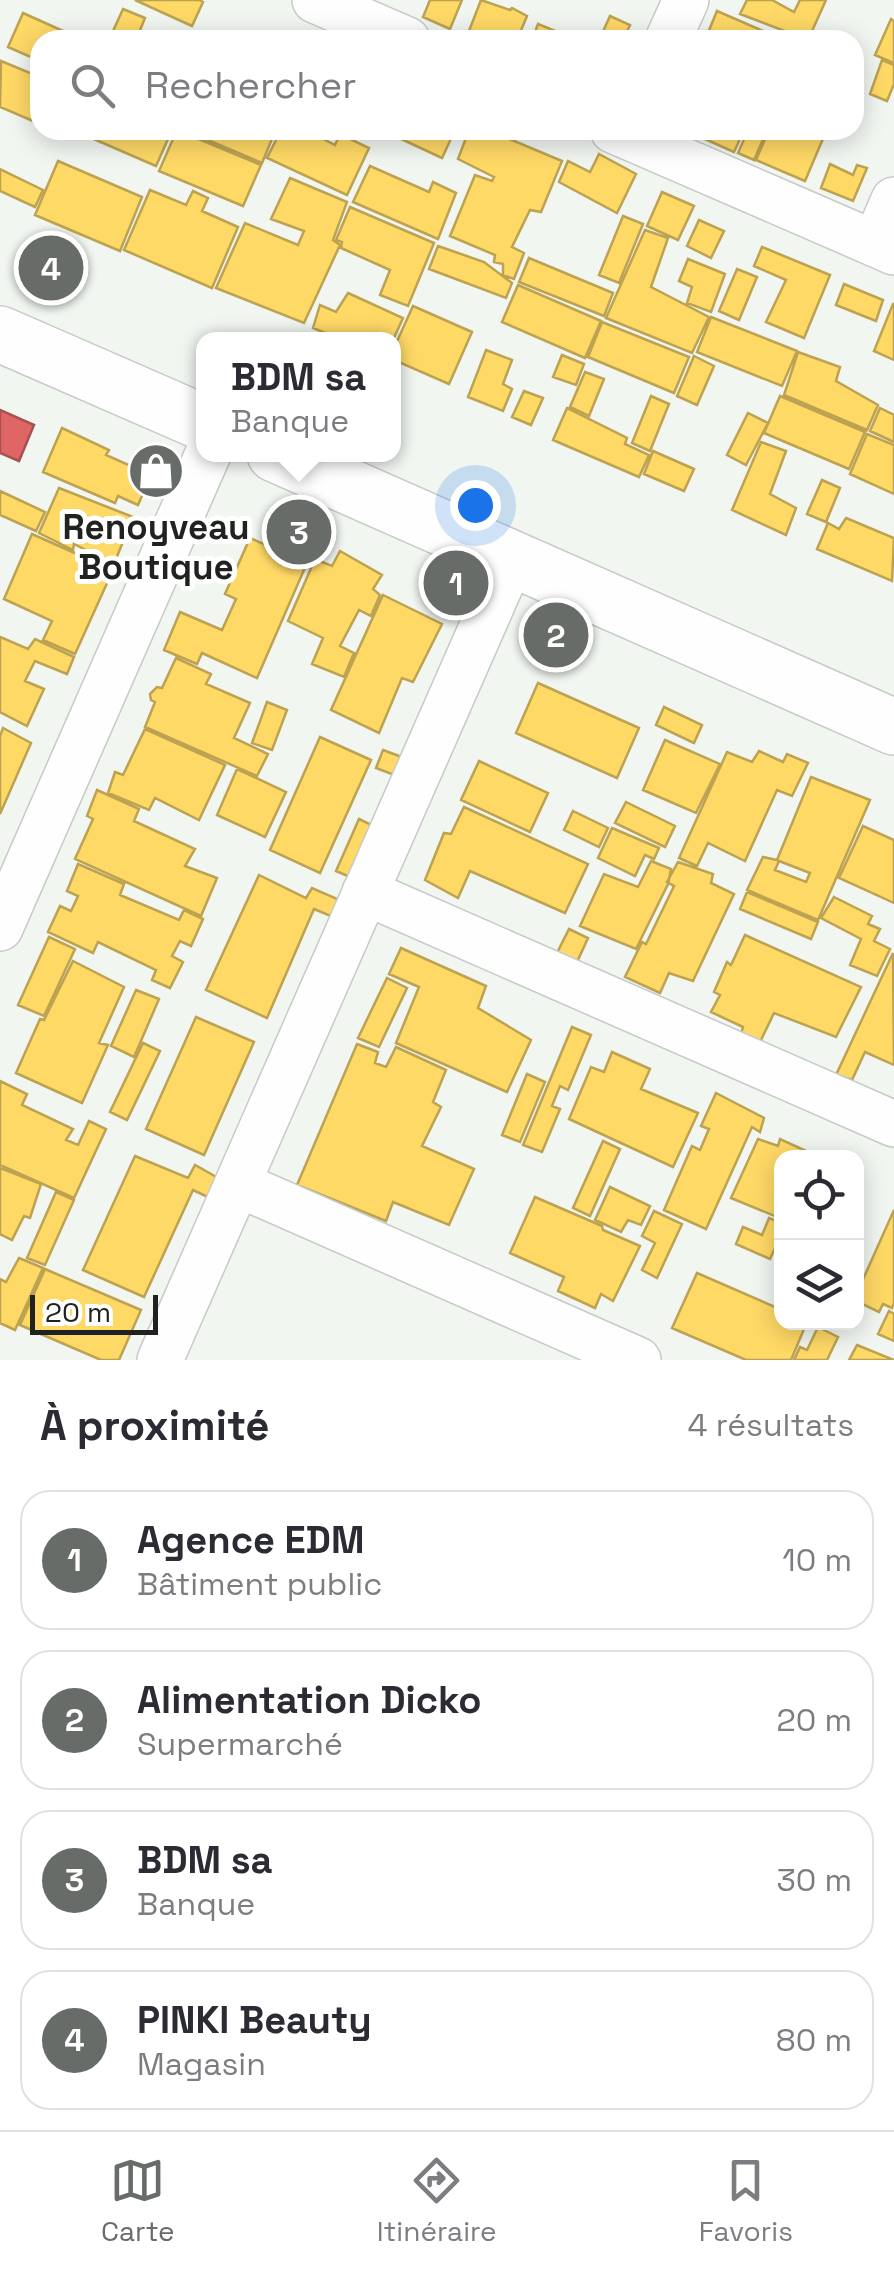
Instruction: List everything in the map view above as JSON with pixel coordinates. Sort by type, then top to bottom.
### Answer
[{"type":"main road","points":[[0,334],[196,420]]},
{"type":"main road","points":[[293,462],[894,727]]},
{"type":"street","points":[[315,0],[388,22]]},
{"type":"street","points":[[672,30],[686,0]]},
{"type":"street","points":[[641,140],[885,248],[894,200]]},
{"type":"street","points":[[0,928],[204,462]]},
{"type":"street","points":[[160,1360],[512,559]]},
{"type":"street","points":[[365,892],[894,1124]]},
{"type":"street","points":[[238,1184],[638,1360]]},
{"type":"building: Logements","points":[[135,0],[199,0],[203,2],[192,26]]},
{"type":"building: Logements","points":[[430,0],[462,0],[450,29],[423,17]]},
{"type":"building: Logements","points":[[481,0],[527,16],[521,30],[469,30]]},
{"type":"building: Logements","points":[[747,0],[772,0],[794,12],[800,0],[826,0],[812,30],[782,30],[740,14]]},
{"type":"building: Logements","points":[[123,9],[145,18],[140,30],[114,30]]},
{"type":"building: Logements","points":[[717,11],[761,30],[709,30]]},
{"type":"building: Logements","points":[[23,13],[61,30],[30,30],[30,57],[8,47]]},
{"type":"building: Logements","points":[[610,16],[630,25],[628,30],[604,30]]},
{"type":"building: Logements","points":[[891,19],[894,21],[894,63],[875,55]]},
{"type":"building: Logements","points":[[882,60],[894,65],[894,84],[887,101],[870,94]]},
{"type":"building: Logements","points":[[1,61],[30,73],[30,120],[0,107]]},
{"type":"building: Logements","points":[[96,140],[168,140],[156,166]]},
{"type":"building: Logements","points":[[173,140],[201,140],[261,165],[243,206],[159,171]]},
{"type":"building: Logements","points":[[208,140],[272,140],[262,163]]},
{"type":"building: Logements","points":[[276,140],[325,140],[335,145],[337,140],[352,140],[369,148],[347,195],[267,158]]},
{"type":"building: Logements","points":[[403,140],[450,140],[442,158]]},
{"type":"building: Logements","points":[[465,140],[512,140],[562,161],[541,212],[530,210],[512,247],[524,253],[514,279],[503,275],[503,264],[494,262],[495,255],[450,236],[475,175],[492,181],[494,177],[458,159]]},
{"type":"building: Logements","points":[[707,140],[739,140],[734,152]]},
{"type":"building: Logements","points":[[744,140],[763,140],[754,160],[738,153]]},
{"type":"building: Logements","points":[[765,140],[822,140],[805,181],[756,160]]},
{"type":"building: Logements","points":[[599,154],[636,174],[617,213],[559,182],[568,161],[590,172]]},
{"type":"building: Logements","points":[[58,161],[142,197],[120,251],[35,215]]},
{"type":"building: Logements","points":[[830,164],[853,175],[857,165],[867,168],[853,201],[821,188]]},
{"type":"building: Logements","points":[[370,166],[429,192],[433,182],[456,193],[438,239],[353,202]]},
{"type":"building: Logements","points":[[0,169],[43,190],[35,207],[0,191]]},
{"type":"building: Logements","points":[[290,178],[347,202],[333,240],[340,245],[304,323],[216,288],[245,223],[298,245],[304,231],[271,219]]},
{"type":"building: Logements","points":[[150,190],[186,205],[193,191],[208,198],[202,211],[238,227],[212,288],[124,250]]},
{"type":"building: Logements","points":[[662,192],[694,206],[678,240],[647,226]]},
{"type":"building: Logements","points":[[350,207],[434,243],[408,306],[380,295],[390,270],[341,248],[342,242],[336,240]]},
{"type":"building: Logements","points":[[623,216],[643,224],[619,283],[599,275]]},
{"type":"building: Logements","points":[[699,220],[724,231],[711,258],[687,246]]},
{"type":"building: Logements","points":[[645,230],[668,238],[651,287],[709,317],[692,353],[606,318]]},
{"type":"building: Logements","points":[[438,246],[484,262],[512,283],[506,298],[429,269]]},
{"type":"building: Logements","points":[[762,247],[830,275],[804,338],[766,322],[786,280],[754,266]]},
{"type":"building: Logements","points":[[529,258],[613,293],[604,316],[519,282]]},
{"type":"building: Logements","points":[[688,259],[725,274],[711,312],[687,303],[692,287],[679,281]]},
{"type":"building: Logements","points":[[737,269],[757,277],[739,320],[719,311]]},
{"type":"building: Logements","points":[[844,284],[883,300],[876,321],[836,305]]},
{"type":"building: Logements","points":[[518,285],[601,321],[585,358],[502,322]]},
{"type":"building: Logements","points":[[348,293],[403,318],[397,332],[323,332],[313,328],[320,305],[336,312]]},
{"type":"building: Logements","points":[[894,304],[894,360],[874,351]]},
{"type":"building: Logements","points":[[413,306],[472,332],[449,384],[401,363],[401,333]]},
{"type":"building: Logements","points":[[711,317],[797,351],[782,386],[697,352]]},
{"type":"building: Logements","points":[[602,322],[689,357],[674,393],[588,357]]},
{"type":"building: Logements","points":[[486,350],[512,360],[503,384],[512,389],[503,411],[468,397]]},
{"type":"building: Logements","points":[[798,352],[840,367],[836,381],[878,405],[867,430],[784,395]]},
{"type":"building: Logements","points":[[562,355],[584,364],[576,385],[553,377]]},
{"type":"building: Logements","points":[[694,356],[714,366],[697,405],[677,396]]},
{"type":"building: Logements","points":[[585,372],[604,379],[589,416],[570,407]]},
{"type":"building: Logements","points":[[524,391],[543,398],[531,425],[512,417]]},
{"type":"building: Logements","points":[[651,396],[669,404],[650,451],[632,443]]},
{"type":"building: Logements","points":[[780,396],[865,432],[849,469],[764,433]]},
{"type":"building: Logements","points":[[567,408],[627,438],[625,444],[649,455],[639,477],[553,440]]},
{"type":"building: Logements","points":[[880,408],[894,415],[894,442],[870,431]]},
{"type":"building: Logements","points":[[748,413],[768,423],[746,465],[727,455]]},
{"type":"building: Logements","points":[[62,428],[109,450],[106,455],[151,475],[138,505],[118,496],[115,503],[43,472]]},
{"type":"building: Logements","points":[[867,434],[894,445],[894,494],[850,474]]},
{"type":"building: Logements","points":[[761,442],[786,451],[770,494],[796,508],[786,535],[732,510]]},
{"type":"building: Logements","points":[[653,451],[694,469],[684,491],[644,474]]},
{"type":"building: Logements","points":[[822,480],[840,488],[826,522],[807,514]]},
{"type":"building: Logements","points":[[59,488],[133,517],[114,564],[74,544],[73,550],[39,533]]},
{"type":"building: Logements","points":[[0,491],[45,512],[36,531],[0,515]]},
{"type":"building: Logements","points":[[846,518],[894,538],[892,581],[817,549],[828,523],[839,529]]},
{"type":"building: Logements","points":[[32,534],[113,570],[75,654],[43,640],[52,621],[4,599]]},
{"type":"building: Logements","points":[[250,538],[307,563],[257,678],[202,653],[197,664],[164,650],[180,612],[222,630],[236,599],[225,594]]},
{"type":"building: Logements","points":[[340,551],[382,575],[373,589],[380,595],[371,616],[359,610],[340,646],[354,653],[344,677],[312,664],[323,638],[288,621],[315,559],[332,566]]},
{"type":"building: Logements","points":[[383,595],[442,624],[413,682],[402,678],[379,733],[331,710]]},
{"type":"building: Logements","points":[[0,637],[28,649],[35,639],[74,657],[67,674],[35,661],[25,681],[44,689],[27,726],[0,712]]},
{"type":"building: Logements","points":[[176,658],[211,674],[206,684],[250,703],[234,738],[268,754],[257,776],[145,727],[155,702],[150,694],[157,687],[162,688]]},
{"type":"building: Logements","points":[[538,683],[639,728],[617,778],[516,733]]},
{"type":"building: Logements","points":[[267,702],[287,710],[272,750],[252,743]]},
{"type":"building: Logements","points":[[664,707],[702,725],[694,743],[656,725]]},
{"type":"building: Logements","points":[[3,728],[31,743],[0,814],[0,736]]},
{"type":"building: Logements","points":[[145,729],[225,765],[199,820],[155,798],[149,810],[108,793],[115,772],[123,775]]},
{"type":"building: Logements","points":[[320,737],[371,760],[320,873],[270,850]]},
{"type":"building: Logements","points":[[665,740],[720,764],[696,813],[643,790]]},
{"type":"building: Logements","points":[[383,750],[410,760],[402,778],[376,768]]},
{"type":"building: Logements","points":[[759,751],[783,762],[787,754],[808,763],[792,796],[777,790],[745,861],[708,843],[697,866],[679,858],[727,752],[752,762]]},
{"type":"building: Logements","points":[[479,761],[548,793],[530,832],[461,800]]},
{"type":"building: Logements","points":[[237,769],[286,792],[265,837],[217,815]]},
{"type":"building: Logements","points":[[811,777],[870,800],[818,920],[747,890],[763,857],[777,860]],"holes":[[[779,861],[810,873],[806,882],[775,870]]]},
{"type":"building: Logements","points":[[97,790],[139,809],[134,821],[195,849],[185,866],[217,878],[201,916],[75,859],[93,819],[87,816]]},
{"type":"building: Logements","points":[[626,802],[675,826],[665,847],[615,823]]},
{"type":"building: Logements","points":[[464,807],[588,864],[565,913],[470,871],[458,898],[425,880],[444,833],[451,834]]},
{"type":"building: Logements","points":[[573,811],[608,828],[599,847],[564,830]]},
{"type":"building: Logements","points":[[359,819],[384,831],[362,882],[336,871]]},
{"type":"building: Logements","points":[[863,826],[894,840],[894,903],[839,878]]},
{"type":"building: Logements","points":[[612,828],[659,848],[654,859],[645,855],[635,876],[598,858]]},
{"type":"building: Logements","points":[[651,861],[671,869],[668,884],[636,949],[580,926],[604,874],[638,887]]},
{"type":"building: Logements","points":[[678,862],[713,874],[711,883],[734,894],[693,981],[669,973],[660,993],[625,977],[674,886],[667,882]]},
{"type":"building: Logements","points":[[78,864],[124,884],[120,895],[179,920],[184,910],[203,919],[191,946],[180,941],[172,956],[183,962],[170,988],[152,980],[156,970],[98,942],[93,953],[48,932],[60,906],[71,911],[78,896],[67,891]]},
{"type":"building: Logements","points":[[259,875],[306,898],[312,888],[342,901],[333,917],[314,909],[267,1018],[206,990]]},
{"type":"building: Logements","points":[[747,892],[818,922],[811,939],[740,909]]},
{"type":"building: Logements","points":[[834,897],[872,916],[868,924],[880,929],[874,941],[890,949],[877,976],[850,965],[861,939],[821,918]]},
{"type":"building: Logements","points":[[569,929],[588,938],[577,962],[557,953]]},
{"type":"building: Logements","points":[[745,935],[861,987],[836,1037],[774,1013],[760,1042],[741,1034],[743,1027],[711,1012],[720,995],[714,992],[727,962],[731,965]]},
{"type":"building: Logements","points":[[49,937],[75,949],[44,1016],[18,1005]]},
{"type":"building: Logements","points":[[401,948],[486,986],[478,1008],[531,1040],[507,1092],[396,1043],[419,987],[389,974]]},
{"type":"building: Logements","points":[[893,953],[894,1065],[865,1052],[852,1080],[836,1075]]},
{"type":"building: Logements","points":[[73,961],[124,987],[99,1043],[108,1045],[82,1103],[16,1073],[40,1019],[44,1020]]},
{"type":"building: Logements","points":[[387,978],[407,988],[379,1047],[358,1038]]},
{"type":"building: Logements","points":[[136,990],[159,999],[134,1057],[111,1046]]},
{"type":"building: Logements","points":[[196,1017],[254,1042],[204,1155],[146,1129]]},
{"type":"building: Logements","points":[[572,1027],[591,1035],[568,1090],[560,1086],[552,1106],[560,1109],[542,1152],[523,1145]]},
{"type":"building: Logements","points":[[143,1043],[160,1051],[127,1120],[110,1112]]},
{"type":"building: Logements","points":[[357,1044],[378,1052],[375,1063],[386,1067],[396,1047],[446,1070],[433,1102],[441,1107],[422,1146],[474,1169],[449,1225],[393,1202],[386,1221],[297,1185]]},
{"type":"building: Logements","points":[[612,1052],[650,1069],[641,1089],[698,1113],[673,1167],[569,1119],[591,1067],[604,1072]]},
{"type":"building: Logements","points":[[527,1074],[545,1082],[520,1142],[502,1135]]},
{"type":"building: Logements","points":[[0,1081],[27,1094],[22,1105],[73,1129],[66,1140],[78,1145],[89,1121],[106,1129],[74,1198],[0,1165]]},
{"type":"building: Logements","points":[[716,1093],[764,1118],[760,1132],[752,1127],[706,1229],[664,1210],[692,1146],[700,1150],[709,1129],[701,1126]]},
{"type":"building: Logements","points":[[758,1139],[778,1146],[780,1139],[804,1150],[774,1150],[774,1216],[731,1198]]},
{"type":"building: Logements","points":[[603,1141],[620,1149],[590,1216],[573,1208]]},
{"type":"building: Logements","points":[[135,1156],[188,1178],[195,1165],[220,1179],[212,1199],[193,1190],[144,1297],[83,1270]]},
{"type":"building: Logements","points":[[0,1168],[41,1184],[30,1218],[24,1216],[12,1240],[0,1234]]},
{"type":"building: Logements","points":[[610,1187],[650,1206],[641,1225],[628,1220],[621,1232],[595,1220]]},
{"type":"building: Logements","points":[[56,1192],[74,1200],[45,1265],[27,1258]]},
{"type":"building: Logements","points":[[535,1197],[640,1246],[613,1301],[601,1294],[595,1308],[558,1291],[564,1277],[510,1253]]},
{"type":"building: Logements","points":[[894,1210],[892,1308],[883,1304],[879,1312],[864,1305],[864,1277]]},
{"type":"building: Logements","points":[[654,1211],[682,1224],[657,1278],[642,1270],[655,1243],[642,1236]]},
{"type":"building: Logements","points":[[769,1218],[774,1220],[774,1250],[770,1259],[736,1244],[743,1227],[762,1235]]},
{"type":"building: Logements","points":[[19,1258],[43,1268],[15,1330],[0,1323],[0,1279],[6,1282]]},
{"type":"building: Logements","points":[[45,1269],[141,1310],[119,1360],[101,1360],[20,1325]]},
{"type":"building: Logements","points":[[697,1273],[774,1307],[774,1330],[804,1330],[791,1360],[746,1360],[672,1328]]},
{"type":"building: Logements","points":[[889,1311],[894,1314],[894,1341],[878,1334]]},
{"type":"building: Logements","points":[[817,1330],[838,1337],[827,1360],[794,1360],[800,1347],[807,1350]]},
{"type":"building: Logements","points":[[857,1345],[894,1360],[849,1360]]},
{"type":"building: Commerces","points":[[0,410],[34,425],[19,461],[0,453]]},
{"type":"place","name":"PINKI Beauty","points":[[51,268]]},
{"type":"place","name":"Renoyveau Boutique","points":[[156,471]]},
{"type":"place","name":"BDM sa","points":[[299,532]]},
{"type":"place","name":"Agence EDM","points":[[456,583]]},
{"type":"place","name":"Alimentation Dicko","points":[[556,635]]}]
